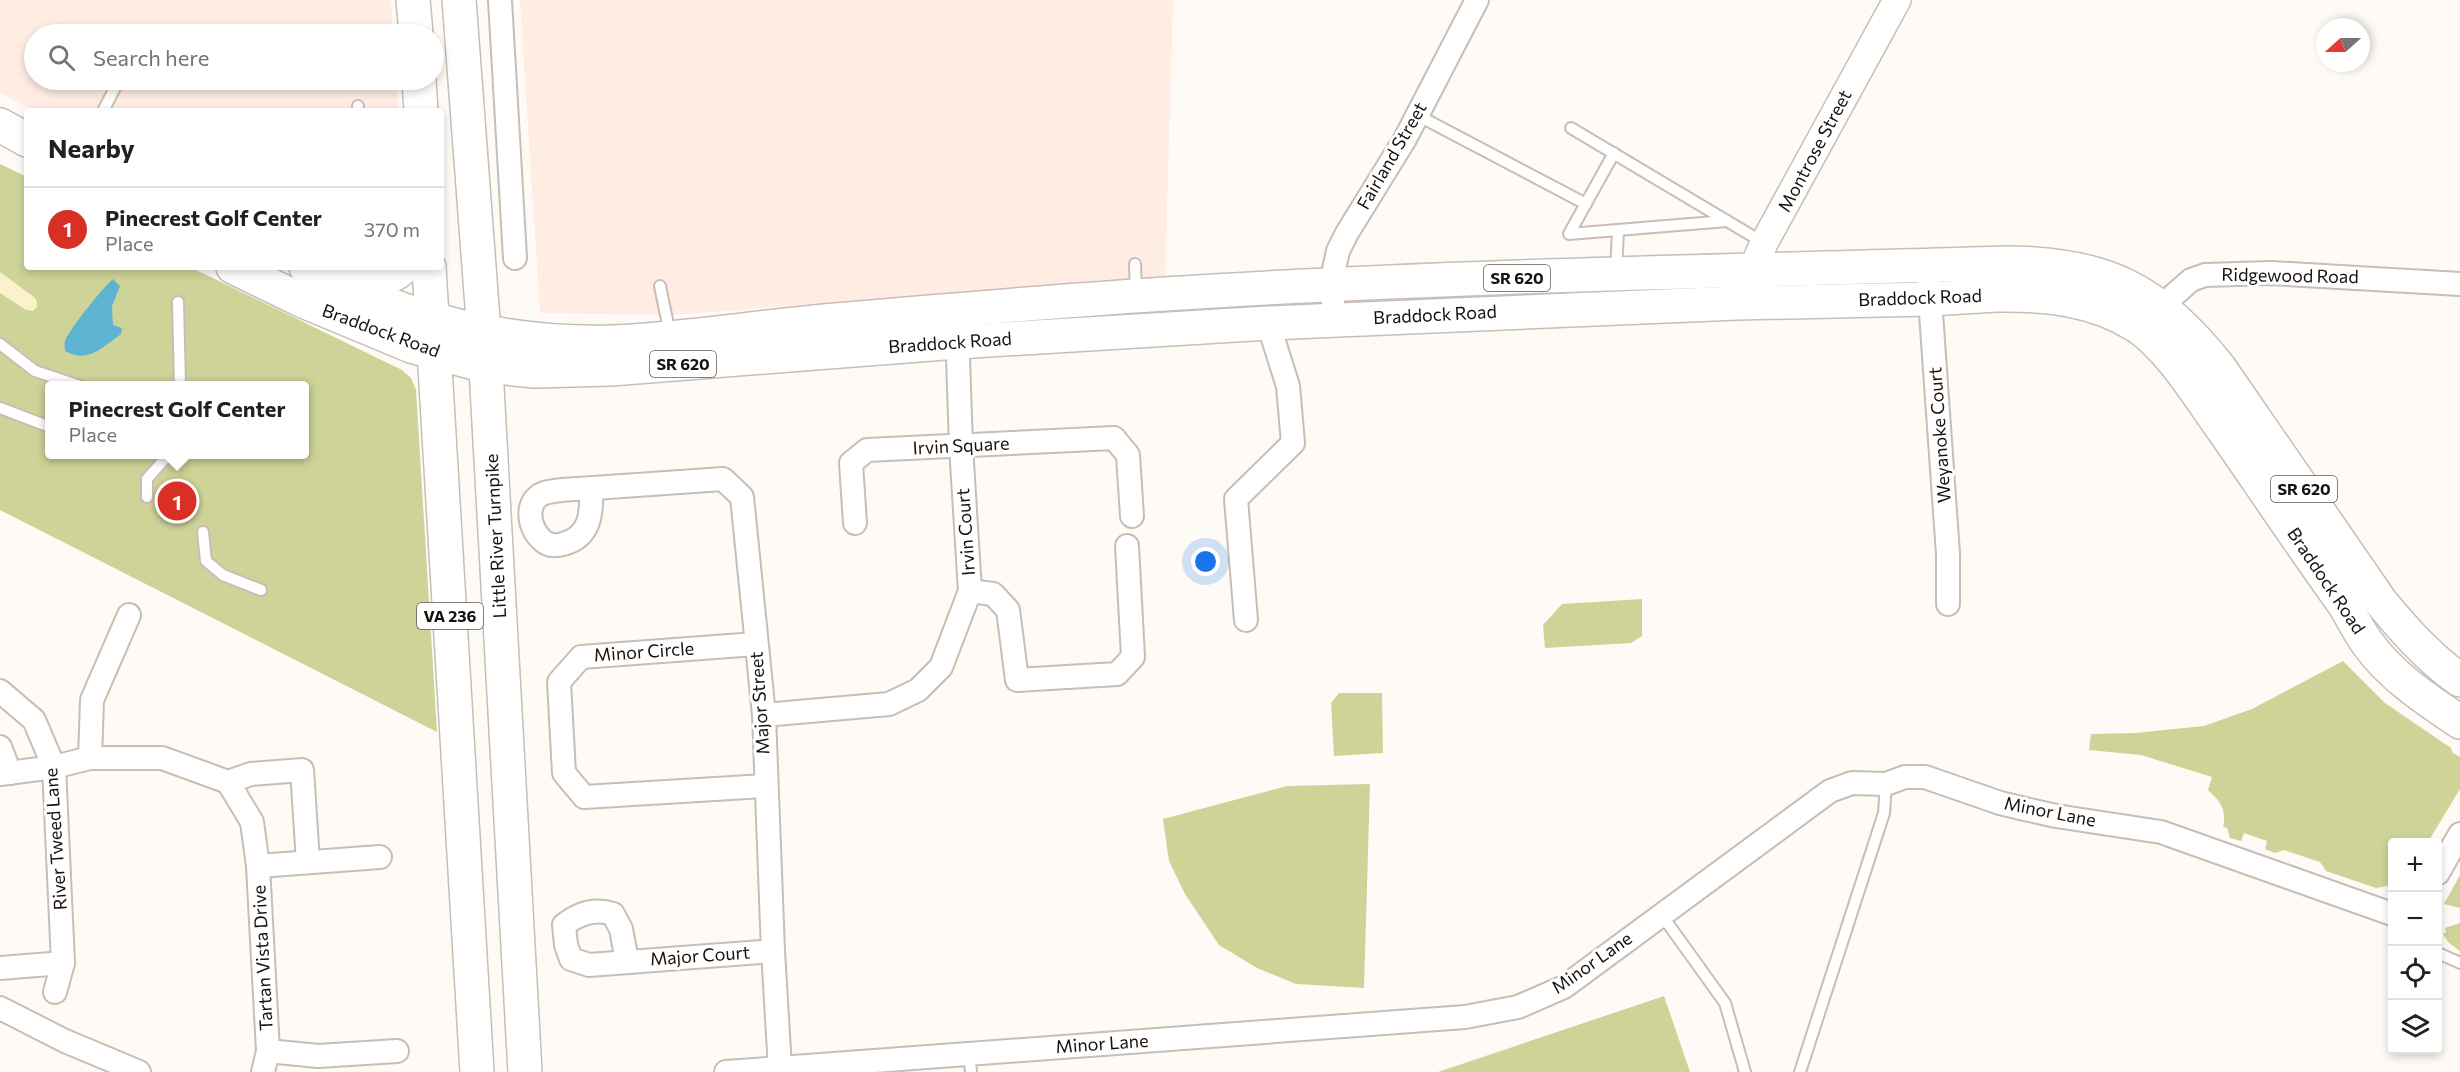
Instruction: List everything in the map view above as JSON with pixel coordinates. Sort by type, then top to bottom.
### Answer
[{"type":"main road","points":[[413,0],[415,24]]},
{"type":"main road","name":"Little River Turnpike","points":[[459,0],[484,333],[525,1072]]},
{"type":"main road","points":[[420,90],[421,108]]},
{"type":"main road","points":[[0,125],[24,138]]},
{"type":"main road","name":"Braddock Road","points":[[239,270],[303,301],[411,346],[486,366],[534,371],[610,369],[956,326],[1137,296],[1333,285],[1616,275],[1758,257],[1928,265],[2043,263],[2080,269],[2132,288],[2174,362],[2344,604],[2367,644],[2397,676],[2421,696],[2460,722]]},
{"type":"main road","points":[[312,270],[369,282],[388,278],[400,270]]},
{"type":"main road","name":"Braddock Road","points":[[312,270],[389,304],[484,333],[573,342],[613,342],[831,320],[956,326],[1268,322],[1737,303],[1930,299],[2024,294],[2060,297],[2103,309],[2149,316],[2198,340],[2395,618],[2432,658],[2460,680]]},
{"type":"main road","name":"VA 236","points":[[429,270],[477,1072]]},
{"type":"street","points":[[500,0],[515,258]]},
{"type":"street","name":"Fairland Street","points":[[1333,319],[1333,285],[1338,251],[1417,115],[1477,0]]},
{"type":"street","name":"Montrose Street","points":[[1737,303],[1758,257],[1897,0]]},
{"type":"street","points":[[474,203],[512,200]]},
{"type":"street","name":"Weyanoke Court","points":[[1928,265],[1948,554],[1948,604]]},
{"type":"street","name":"Ridgewood Road","points":[[2149,316],[2191,280],[2205,275],[2271,273],[2460,284]]},
{"type":"street","points":[[1246,620],[1236,499],[1293,443],[1288,386],[1268,322]]},
{"type":"street","name":"Irvin Court","points":[[764,715],[889,704],[918,690],[941,667],[970,591],[956,326]]},
{"type":"street","name":"Irvin Square","points":[[855,523],[851,462],[867,450],[1113,438],[1128,455],[1132,516]]},
{"type":"street","name":"Major Street","points":[[591,488],[723,479],[742,497],[764,715],[765,786],[781,1070]]},
{"type":"street","points":[[970,591],[993,594],[1008,610],[1017,680],[1117,674],[1132,657],[1128,546]]},
{"type":"street","points":[[90,758],[92,700],[129,615]]},
{"type":"street","name":"Minor Circle","points":[[756,644],[581,657],[559,681],[564,773],[584,797],[765,786]]},
{"type":"street","name":"River Tweed Lane","points":[[2,696],[34,720],[54,767],[63,963],[55,992]]},
{"type":"street","points":[[0,747],[5,773],[54,767],[90,758],[162,758],[228,782],[251,774],[302,770],[308,862]]},
{"type":"street","name":"Minor Lane","points":[[726,1072],[970,1063],[1465,1017],[1518,1007],[1564,987],[1830,791],[1852,783],[1886,784],[1905,777],[1925,777],[2000,803],[2035,812],[2161,832],[2388,914]]},
{"type":"street","name":"Tartan Vista Drive","points":[[228,782],[252,822],[258,866],[266,1061],[397,1051]]},
{"type":"street","points":[[2442,866],[2460,834]]},
{"type":"street","name":"Tartan Vista Drive","points":[[258,866],[380,857]]},
{"type":"street","name":"Major Court","points":[[627,961],[773,951]]},
{"type":"street","points":[[0,969],[63,963]]},
{"type":"street","points":[[1,1010],[65,1041],[139,1072]]},
{"type":"lane","points":[[105,108],[114,90]]},
{"type":"lane","points":[[1417,115],[1586,204]]},
{"type":"lane","points":[[1571,128],[1727,221],[1758,257]]},
{"type":"lane","points":[[1614,153],[1569,234],[1727,221]]},
{"type":"lane","points":[[1616,275],[1618,230]]},
{"type":"lane","points":[[1135,264],[1137,296]]},
{"type":"lane","points":[[660,286],[670,337]]},
{"type":"lane","points":[[178,302],[180,381]]},
{"type":"lane","points":[[0,344],[35,371],[65,381]]},
{"type":"lane","points":[[0,408],[45,425]]},
{"type":"lane","points":[[147,497],[147,479],[165,459]]},
{"type":"lane","points":[[203,532],[206,561],[223,575],[261,590]]},
{"type":"lane","points":[[1800,1072],[1884,813],[1886,784]]},
{"type":"lane","points":[[1661,914],[1725,1003],[1745,1072]]},
{"type":"lane","points":[[2442,955],[2460,963]]},
{"type":"shaded area","points":[[0,0],[391,0],[392,24],[24,24],[24,90],[397,90],[398,108],[28,108],[0,93]]},
{"type":"shaded area","points":[[520,0],[1173,0],[1165,278],[670,315],[540,313]]},
{"type":"green space","points":[[0,164],[24,176],[24,270],[196,270],[402,370],[411,378],[416,390],[437,732],[0,510]]},
{"type":"green space","points":[[1642,599],[1642,636],[1631,643],[1545,648],[1543,625],[1562,604]]},
{"type":"green space","points":[[2343,661],[2385,703],[2451,748],[2453,753],[2460,757],[2460,789],[2430,838],[2388,838],[2388,886],[2376,888],[2326,871],[2320,862],[2284,850],[2275,853],[2265,849],[2267,841],[2244,833],[2241,841],[2230,838],[2227,828],[2223,827],[2222,806],[2208,790],[2212,777],[2141,755],[2089,750],[2091,734],[2135,733],[2204,726],[2252,709]]},
{"type":"green space","points":[[1339,693],[1382,693],[1383,753],[1334,756],[1331,703]]},
{"type":"green space","points":[[1370,784],[1364,988],[1296,984],[1257,968],[1219,945],[1185,894],[1169,861],[1163,819],[1287,786]]},
{"type":"green space","points":[[2460,875],[2460,908],[2444,904]]},
{"type":"green space","points":[[2460,923],[2460,951],[2449,943],[2443,934],[2446,932],[2445,928]]},
{"type":"green space","points":[[1664,996],[1690,1072],[1438,1072]]},
{"type":"sand","points":[[0,272],[34,297],[37,307],[33,311],[26,310],[0,293]]},
{"type":"water","points":[[113,279],[120,286],[112,306],[113,325],[122,328],[121,334],[101,349],[88,355],[73,355],[65,351],[65,341],[73,328],[94,299]]},
{"type":"place","name":"Pinecrest Golf Center","points":[[177,501]]}]
